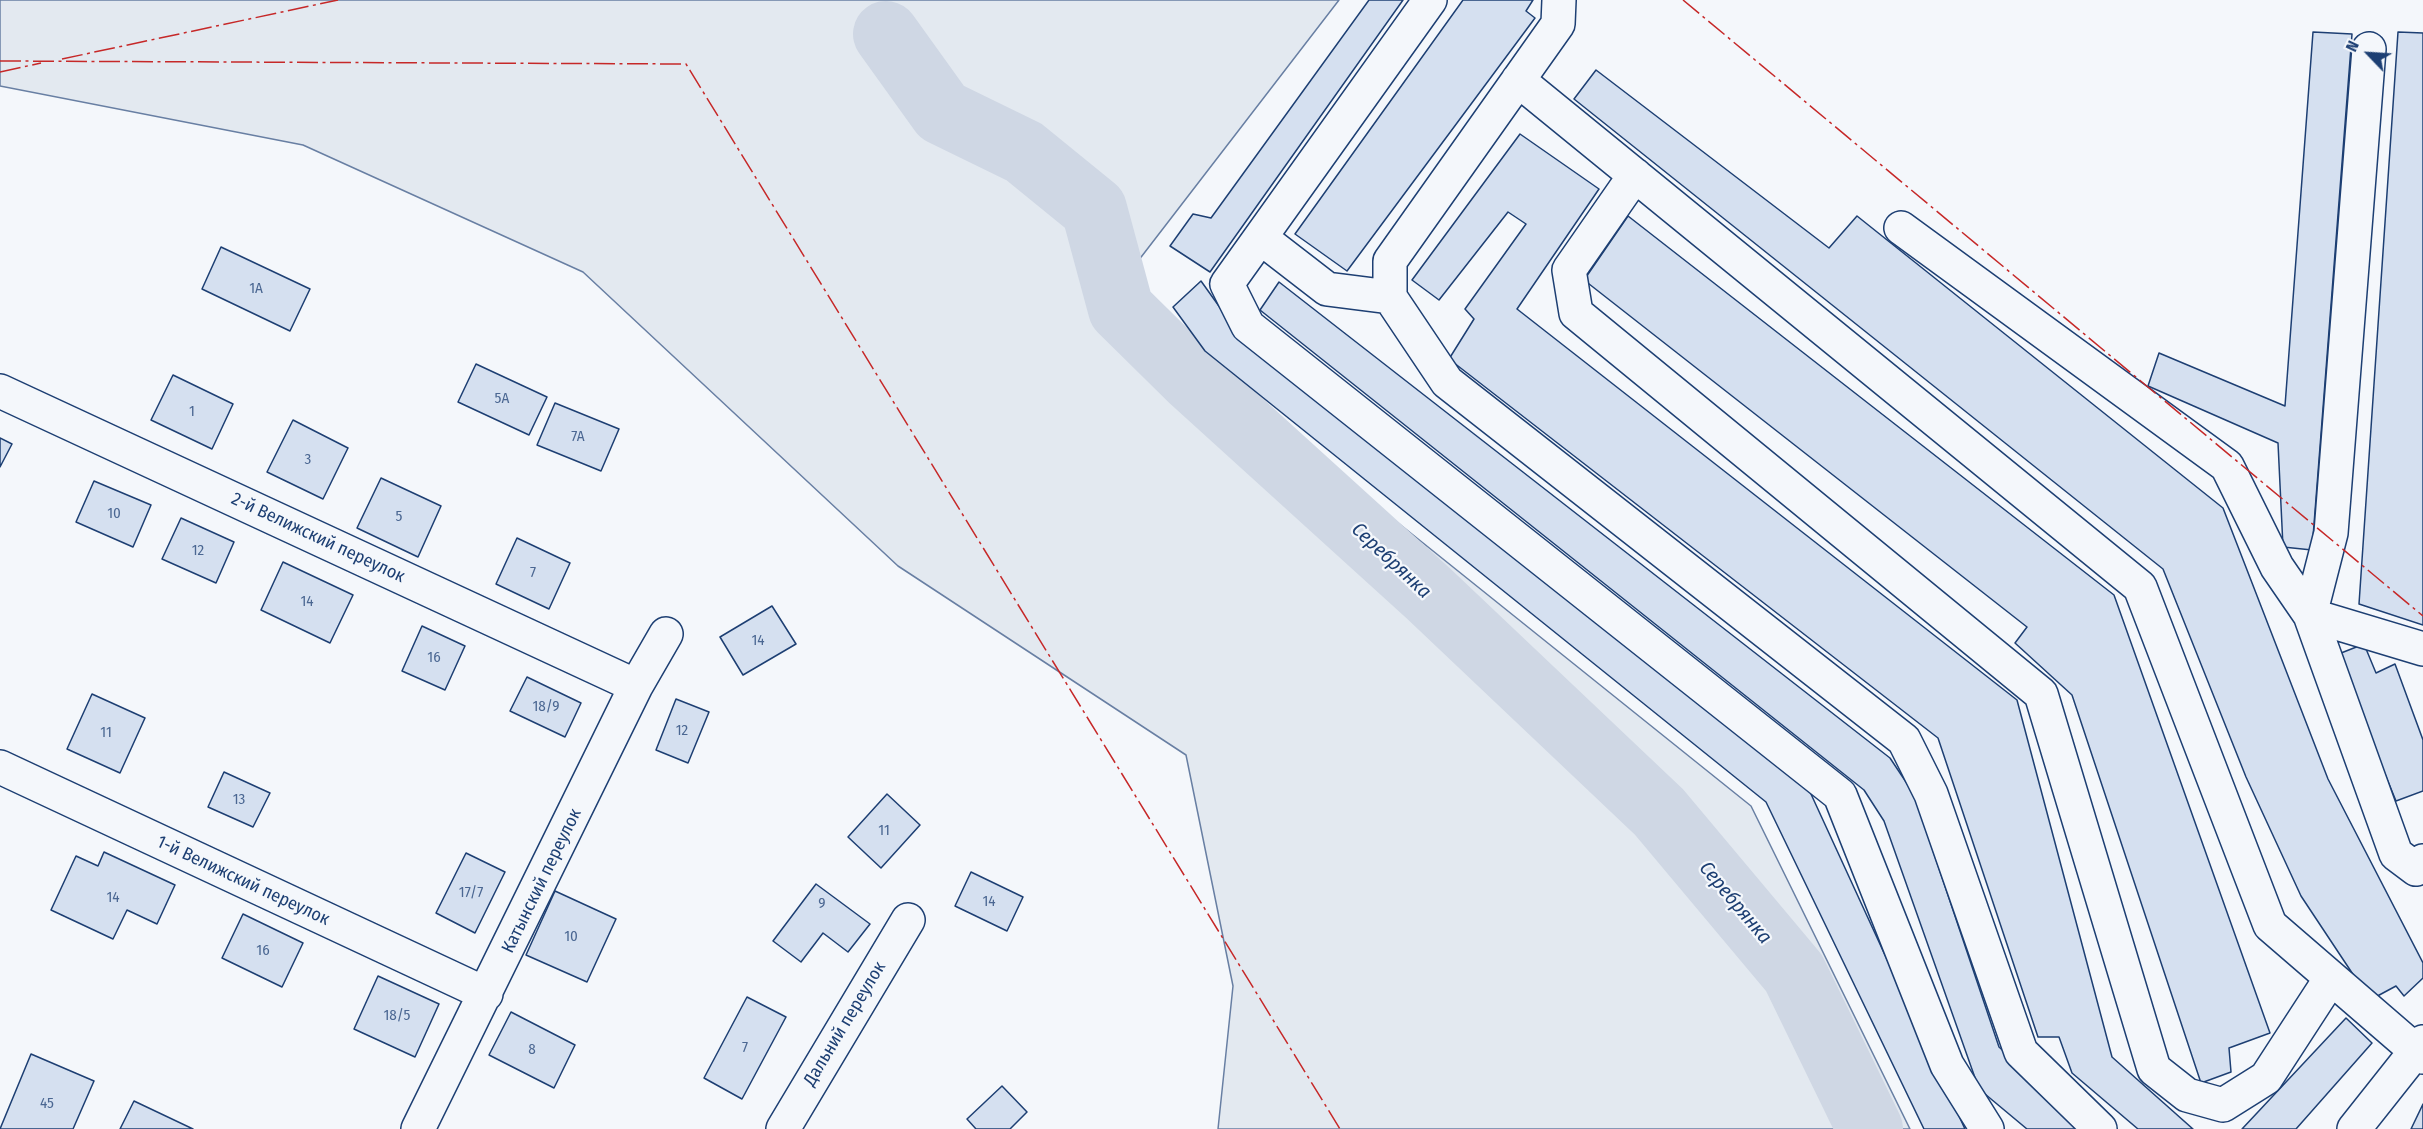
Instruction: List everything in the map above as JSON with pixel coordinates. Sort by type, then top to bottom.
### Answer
[{"type":"street","points":[[1430,0],[1227,284],[1248,326],[1840,795],[1947,1065],[1987,1129]]},
{"type":"street","points":[[1559,0],[1558,24],[1390,261],[1390,297],[1447,382],[1904,740],[1931,794],[2021,1052],[2100,1129]]},
{"type":"street","points":[[2310,615],[2331,533],[2369,49]]},
{"type":"street","points":[[1518,80],[2140,587],[2270,926],[2421,1050],[2354,1129]]},
{"type":"street","points":[[1635,175],[1569,270],[1576,313],[2041,694],[2154,1069],[2187,1095],[2223,1105],[2266,1078],[2331,978]]},
{"type":"street","points":[[1901,228],[2227,466],[2277,567],[2310,615],[2396,854],[2416,869],[2423,861]]},
{"type":"street","points":[[1261,238],[1327,289],[1390,297]]},
{"type":"street","name":"2-й Велижский переулок","points":[[0,391],[636,686]]},
{"type":"street","points":[[2310,615],[2423,649]]},
{"type":"street","name":"Катынский переулок","points":[[418,1129],[636,686],[666,634]]},
{"type":"street","name":"1-й Велижский переулок","points":[[0,767],[486,994]]},
{"type":"street","name":"Дальний переулок","points":[[783,1129],[908,920]]},
{"type":"shaded area","points":[[0,0],[1339,0],[1135,265],[1175,344],[1751,806],[1910,1129],[1218,1129],[1233,986],[1186,755],[898,566],[583,272],[303,145],[0,86]]},
{"type":"building","points":[[1369,0],[1403,0],[1210,272],[1170,246],[1193,214],[1211,218]]},
{"type":"building","points":[[1463,0],[1533,0],[1526,11],[1535,18],[1347,271],[1295,234]]},
{"type":"building","points":[[2313,32],[2352,34],[2312,550],[2283,547],[2278,443],[2148,386],[2159,353],[2285,406]]},
{"type":"building","points":[[2398,32],[2423,33],[2423,625],[2359,604]]},
{"type":"building","points":[[1596,70],[1829,248],[1857,216],[2223,508],[2328,779],[2423,963],[2423,978],[2404,996],[2396,986],[2370,1000],[2301,896],[2246,777],[2163,569],[1574,99]]},
{"type":"building","points":[[1520,134],[1599,189],[1517,309],[2017,700],[2112,1057],[2193,1129],[2138,1129],[2072,1073],[2059,1037],[2038,1037],[1938,738],[1449,359],[1474,319],[1465,309],[1526,224],[1508,212],[1439,300],[1412,280]]},
{"type":"building","points":[[1628,216],[2114,595],[2270,1033],[2229,1048],[2231,1072],[2201,1083],[2072,695],[2015,643],[2027,627],[1584,280]]},
{"type":"building","points":[[221,247],[310,289],[290,331],[202,289]]},
{"type":"building","points":[[1201,281],[1241,337],[1805,781],[1965,1129],[1924,1129],[1766,802],[1205,351],[1173,307]]},
{"type":"building","points":[[1279,282],[1890,758],[1914,794],[1999,1047],[2089,1129],[2027,1129],[1979,1089],[1884,821],[1864,790],[1260,310]]},
{"type":"building","points":[[476,364],[547,397],[529,435],[458,402]]},
{"type":"building","points":[[173,375],[233,404],[212,449],[151,420]]},
{"type":"building","points":[[555,403],[619,429],[601,471],[537,445]]},
{"type":"building","points":[[293,420],[348,448],[323,499],[267,472]]},
{"type":"building","points":[[0,438],[12,444],[0,467]]},
{"type":"building","points":[[381,478],[441,506],[418,557],[357,528]]},
{"type":"building","points":[[94,481],[151,505],[133,547],[76,522]]},
{"type":"building","points":[[181,518],[234,542],[216,583],[162,559]]},
{"type":"building","points":[[517,538],[570,563],[549,609],[496,584]]},
{"type":"building","points":[[283,562],[353,595],[330,643],[261,610]]},
{"type":"building","points":[[772,606],[796,644],[743,675],[720,637]]},
{"type":"building","points":[[422,626],[465,646],[445,690],[402,671]]},
{"type":"building","points":[[2364,644],[2376,673],[2395,664],[2423,740],[2423,791],[2396,801],[2336,655]]},
{"type":"building","points":[[527,677],[581,703],[565,737],[510,711]]},
{"type":"building","points":[[92,694],[145,718],[120,773],[67,749]]},
{"type":"building","points":[[676,699],[709,712],[688,763],[656,750]]},
{"type":"building","points":[[224,772],[270,793],[253,827],[208,807]]},
{"type":"building","points":[[887,794],[920,825],[881,868],[848,837]]},
{"type":"building","points":[[104,852],[175,885],[157,924],[127,910],[113,939],[51,910],[76,856],[98,866]]},
{"type":"building","points":[[466,853],[505,872],[475,933],[436,913]]},
{"type":"building","points":[[971,872],[1023,897],[1007,931],[955,906]]},
{"type":"building","points":[[816,884],[870,924],[848,952],[823,933],[801,962],[773,941]]},
{"type":"building","points":[[555,891],[616,919],[587,982],[526,955]]},
{"type":"building","points":[[243,914],[303,943],[282,987],[222,958]]},
{"type":"building","points":[[378,976],[439,1004],[415,1057],[354,1029]]},
{"type":"building","points":[[747,997],[786,1017],[742,1099],[704,1078]]},
{"type":"building","points":[[511,1012],[575,1045],[554,1088],[489,1055]]},
{"type":"building","points":[[2346,1018],[2372,1043],[2296,1129],[2242,1129]]},
{"type":"building","points":[[31,1054],[94,1081],[73,1129],[0,1129]]},
{"type":"building","points":[[1002,1086],[1027,1112],[1010,1129],[976,1129],[967,1119]]},
{"type":"building","points":[[134,1101],[193,1129],[120,1129]]},
{"type":"building","points":[[2423,1104],[2423,1129],[2411,1129]]},
{"type":"waterway","name":"Серебрянка","points":[[886,34],[942,112],[1024,152],[1094,209],[1121,309],[1191,378],[1429,594],[1659,812],[1794,973],[1870,1129]]},
{"type":"power","points":[[62,59],[338,0]]},
{"type":"power","points":[[1683,0],[2423,616]]},
{"type":"power","points":[[0,61],[686,64],[1340,1129]]},
{"type":"power","points":[[0,72],[41,63]]}]
